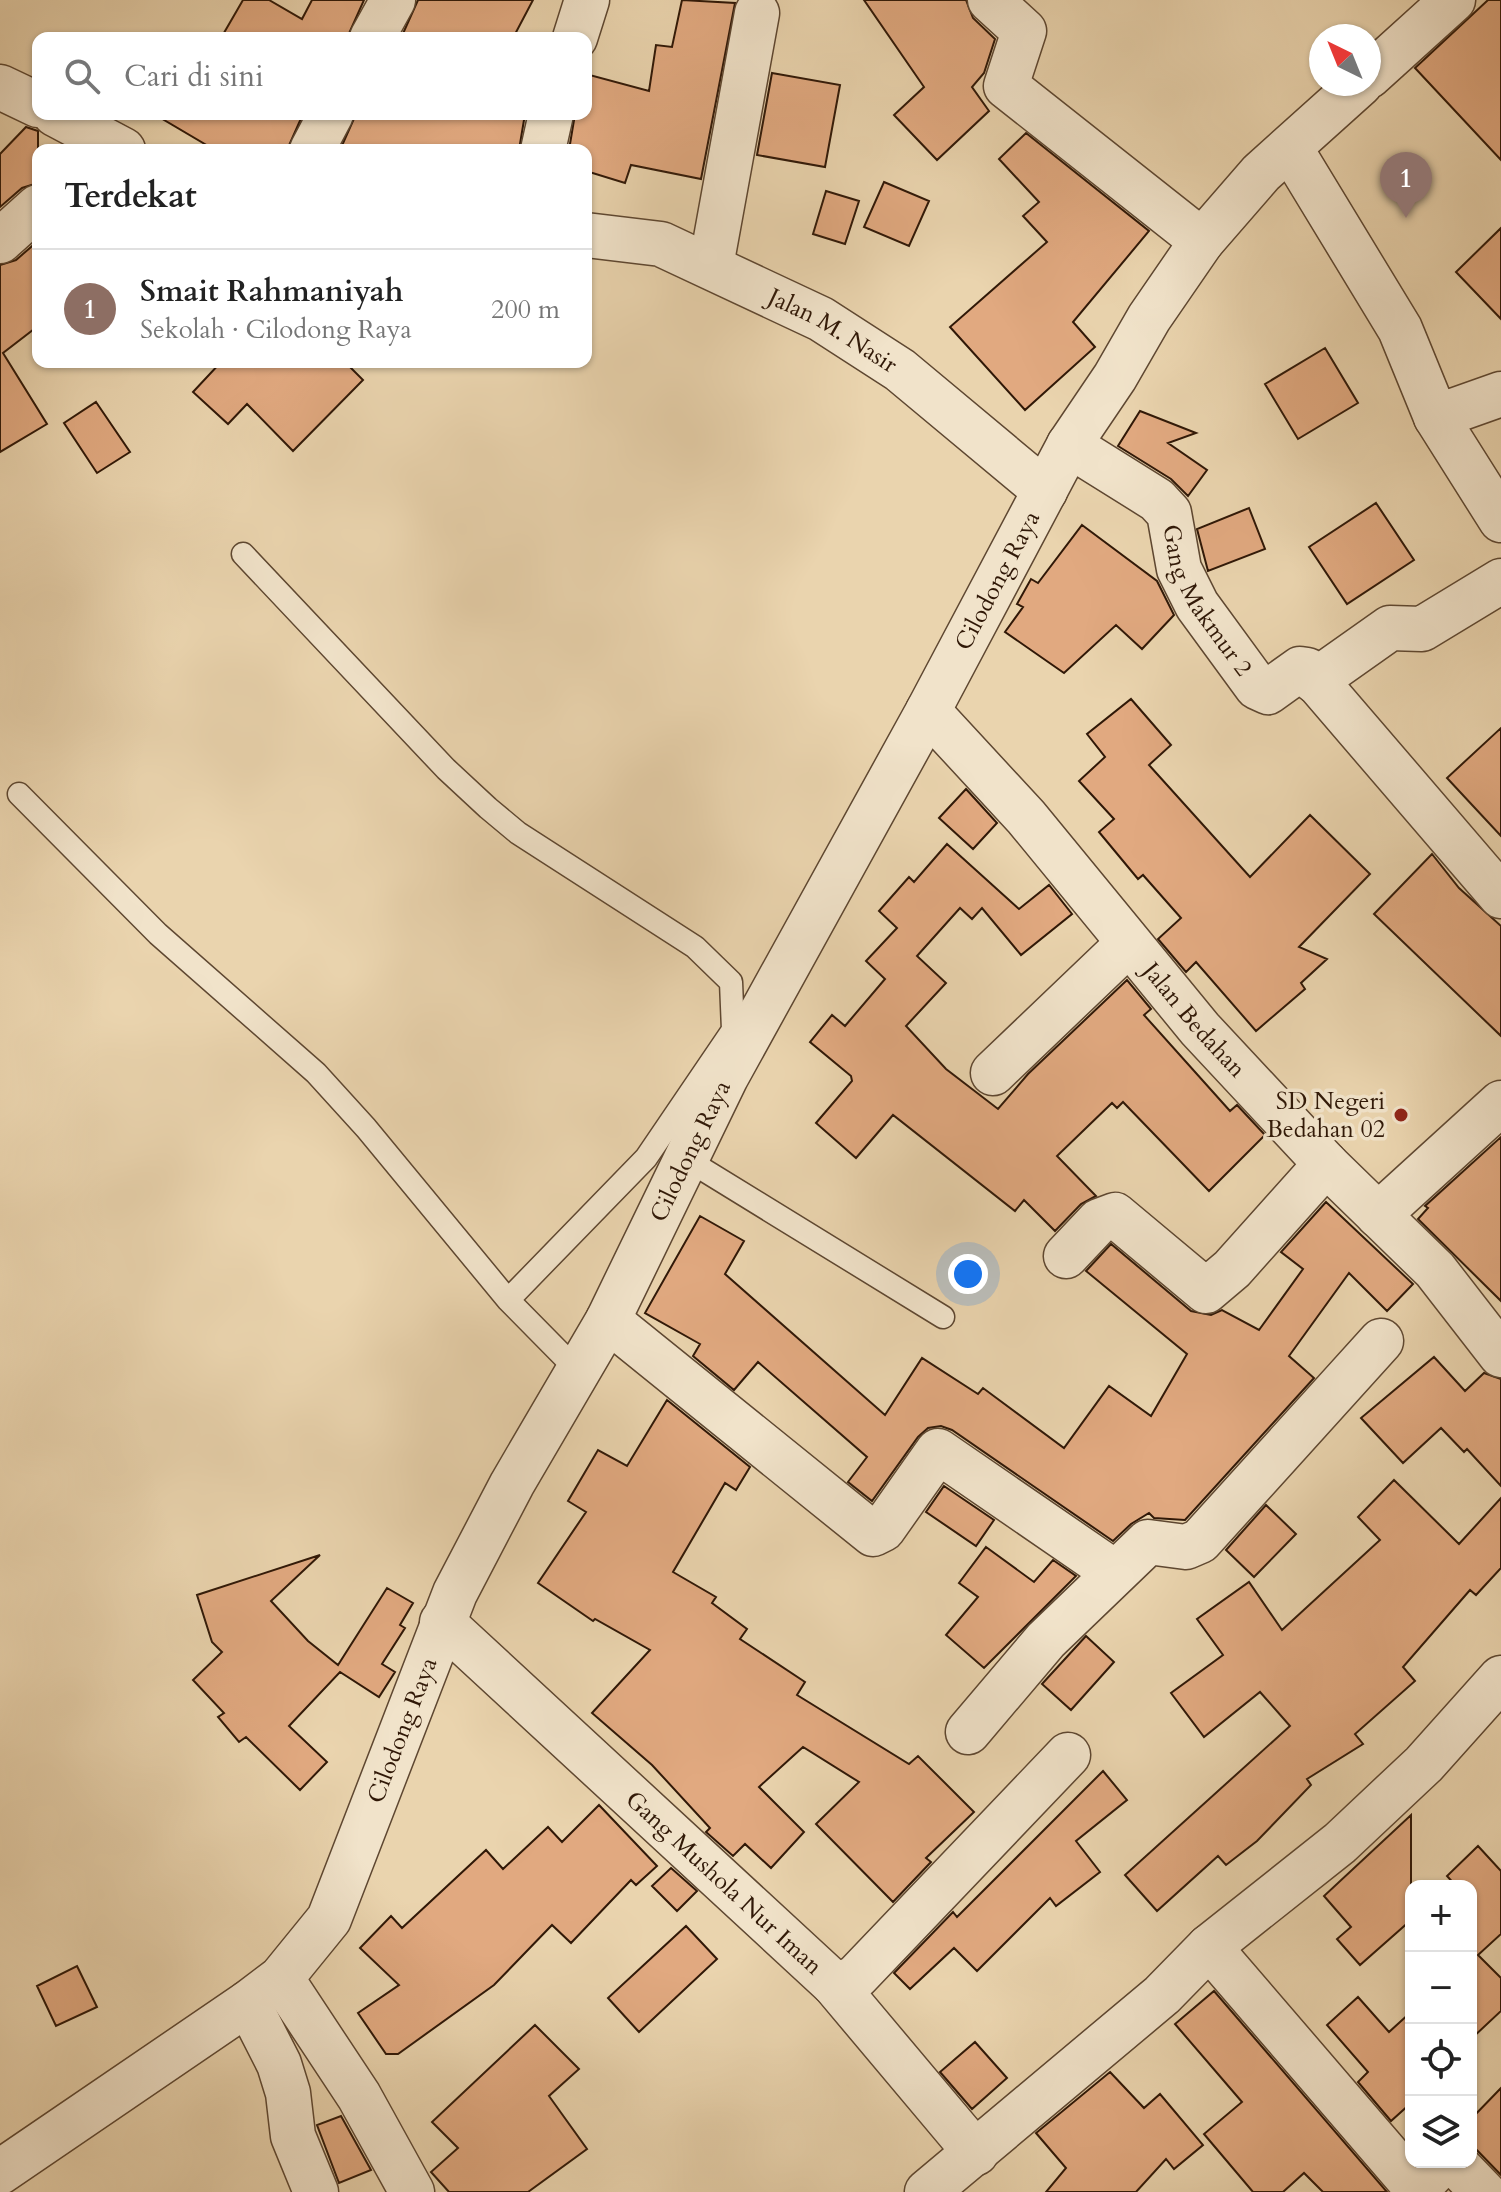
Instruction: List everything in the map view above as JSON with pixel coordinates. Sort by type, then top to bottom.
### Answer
[{"type":"street","points":[[375,32],[393,0]]},
{"type":"street","points":[[577,32],[587,0]]},
{"type":"street","points":[[990,0],[1024,31],[1006,86],[1202,241]]},
{"type":"street","points":[[1381,65],[1453,0]]},
{"type":"street","points":[[711,266],[757,13]]},
{"type":"street","points":[[0,87],[32,102]]},
{"type":"street","name":"Cilodong Raya","points":[[0,2172],[253,1999],[329,1919],[442,1622],[512,1484],[608,1320],[726,1077],[928,711],[1069,445],[1202,241],[1261,173],[1347,96]]},
{"type":"street","points":[[65,120],[104,144]]},
{"type":"street","points":[[315,144],[328,120]]},
{"type":"street","points":[[544,144],[550,120]]},
{"type":"street","points":[[1290,148],[1400,329],[1436,417],[1501,520]]},
{"type":"street","points":[[0,241],[32,212]]},
{"type":"street","name":"Jalan M. Nasir","points":[[592,236],[661,244],[821,319],[900,370],[1045,491]]},
{"type":"street","points":[[1436,417],[1501,394]]},
{"type":"street","name":"Gang Makmur 2","points":[[1069,445],[1157,500],[1169,513],[1179,569],[1197,605],[1257,687],[1268,692],[1275,690],[1300,669],[1307,670],[1315,681]]},
{"type":"street","points":[[1501,581],[1422,629],[1390,628],[1315,681],[1501,896]]},
{"type":"street","name":"Jalan Bedahan","points":[[928,711],[1026,817],[1200,1029],[1326,1164],[1435,1270],[1501,1355]]},
{"type":"street","points":[[993,1073],[1128,944]]},
{"type":"street","points":[[1378,1215],[1501,1103]]},
{"type":"street","points":[[1066,1256],[1099,1221],[1115,1215],[1206,1291],[1232,1269],[1326,1164]]},
{"type":"street","points":[[608,1320],[873,1534],[883,1529],[938,1451],[1114,1572]]},
{"type":"street","points":[[968,1732],[1046,1640],[1148,1542],[1186,1547],[1200,1541],[1381,1341]]},
{"type":"street","name":"Gang Mushola Nur Iman","points":[[442,1622],[834,1984],[843,1985],[857,1976],[1068,1755]]},
{"type":"street","points":[[927,2192],[1162,1995],[1209,1947],[1340,1843],[1424,1764],[1501,1678]]},
{"type":"street","points":[[1209,1947],[1415,2191],[1439,2166],[1455,2163],[1483,2192]]},
{"type":"street","points":[[834,1984],[976,2153]]},
{"type":"street","points":[[253,1999],[279,2064],[288,2093],[293,2136],[316,2192]]},
{"type":"street","points":[[253,1999],[359,2096],[412,2192]]},
{"type":"lane","points":[[243,554],[446,769],[488,808],[518,833],[695,947],[731,982],[733,1030],[646,1158],[508,1300]]},
{"type":"lane","points":[[19,794],[158,934],[316,1073],[366,1128],[508,1300],[578,1371]]},
{"type":"lane","points":[[686,1159],[943,1317]]},
{"type":"building","points":[[243,0],[269,0],[302,19],[312,0],[364,0],[350,32],[224,32]]},
{"type":"building","points":[[418,0],[533,0],[516,32],[404,32]]},
{"type":"building","points":[[682,0],[735,3],[701,179],[631,165],[625,183],[592,173],[592,144],[570,144],[574,120],[592,120],[592,76],[649,91],[656,45],[672,47]]},
{"type":"building","points":[[864,0],[966,0],[973,18],[995,39],[984,73],[972,87],[989,111],[937,160],[894,115],[924,87]]},
{"type":"building","points":[[1488,0],[1501,0],[1501,160],[1415,68]]},
{"type":"building","points":[[772,73],[840,85],[825,167],[757,155]]},
{"type":"building","points":[[164,120],[300,120],[290,144],[205,144]]},
{"type":"building","points":[[353,120],[524,120],[520,144],[343,144]]},
{"type":"building","points":[[26,127],[38,131],[38,144],[32,144],[32,185],[22,188],[0,207],[0,154]]},
{"type":"building","points":[[1026,133],[1149,231],[1073,322],[1095,347],[1025,410],[950,327],[1047,242],[1023,216],[1039,202],[999,159]]},
{"type":"building","points":[[884,182],[929,201],[909,246],[864,227]]},
{"type":"building","points":[[826,191],[859,201],[845,244],[813,234]]},
{"type":"building","points":[[1501,228],[1501,319],[1456,272]]},
{"type":"building","points":[[32,246],[32,331],[3,353],[47,424],[0,452],[0,265],[16,260]]},
{"type":"building","points":[[1325,348],[1358,403],[1298,439],[1265,384]]},
{"type":"building","points":[[215,368],[351,368],[363,380],[293,451],[247,404],[228,424],[193,392]]},
{"type":"building","points":[[96,402],[130,452],[97,473],[64,423]]},
{"type":"building","points":[[1140,411],[1196,433],[1168,443],[1207,470],[1188,496],[1171,479],[1118,446]]},
{"type":"building","points":[[1376,503],[1414,560],[1347,604],[1309,547]]},
{"type":"building","points":[[1249,508],[1265,549],[1208,571],[1197,529]]},
{"type":"building","points":[[1082,525],[1157,581],[1174,615],[1142,649],[1116,625],[1064,673],[1005,632],[1023,607],[1017,604],[1031,579],[1038,583]]},
{"type":"building","points":[[1131,699],[1171,745],[1149,765],[1250,877],[1310,815],[1370,874],[1299,947],[1327,959],[1301,983],[1305,989],[1256,1031],[1196,962],[1186,972],[1158,939],[1181,918],[1143,875],[1138,879],[1099,832],[1114,819],[1079,781],[1105,757],[1087,734]]},
{"type":"building","points":[[1501,728],[1501,836],[1447,778]]},
{"type":"building","points":[[966,789],[997,823],[973,849],[939,818]]},
{"type":"building","points":[[947,844],[1019,909],[1049,885],[1072,914],[1021,955],[982,908],[972,919],[960,908],[917,956],[946,983],[906,1026],[946,1069],[998,1109],[1028,1074],[1127,980],[1151,1009],[1144,1015],[1230,1111],[1237,1105],[1265,1135],[1209,1191],[1123,1102],[1117,1108],[1112,1103],[1057,1156],[1096,1196],[1081,1204],[1055,1231],[1024,1200],[1015,1211],[893,1115],[856,1158],[816,1123],[852,1081],[851,1076],[810,1042],[832,1015],[845,1026],[885,979],[866,961],[897,928],[879,911],[909,877],[914,882]]},
{"type":"building","points":[[1432,854],[1459,888],[1501,926],[1501,1036],[1374,914]]},
{"type":"building","points":[[1501,1137],[1501,1301],[1418,1219],[1428,1208],[1425,1206]]},
{"type":"building","points":[[1326,1202],[1413,1284],[1387,1311],[1349,1273],[1289,1356],[1314,1378],[1185,1520],[1154,1518],[1149,1513],[1113,1541],[952,1430],[941,1426],[928,1428],[918,1437],[872,1501],[848,1482],[867,1457],[758,1362],[734,1390],[693,1356],[700,1344],[645,1313],[700,1216],[744,1241],[725,1274],[885,1415],[922,1358],[978,1394],[983,1388],[1064,1448],[1109,1386],[1151,1416],[1187,1354],[1086,1271],[1111,1244],[1191,1311],[1211,1315],[1222,1310],[1259,1330],[1303,1269],[1281,1252]]},
{"type":"building","points":[[1434,1357],[1465,1391],[1484,1373],[1501,1379],[1501,1486],[1467,1449],[1464,1452],[1441,1428],[1403,1463],[1361,1418]]},
{"type":"building","points":[[667,1400],[750,1467],[736,1490],[725,1483],[673,1572],[716,1597],[712,1603],[747,1629],[740,1639],[805,1682],[797,1695],[909,1764],[918,1756],[974,1812],[926,1858],[931,1862],[893,1902],[816,1824],[859,1782],[803,1747],[759,1787],[804,1832],[771,1868],[745,1844],[733,1856],[706,1832],[710,1828],[652,1765],[592,1713],[650,1650],[595,1619],[593,1621],[538,1583],[586,1512],[568,1501],[598,1450],[627,1466]]},
{"type":"building","points":[[1394,1480],[1459,1544],[1501,1498],[1501,1568],[1476,1595],[1470,1590],[1403,1667],[1415,1681],[1355,1734],[1363,1744],[1307,1779],[1311,1785],[1257,1841],[1226,1865],[1218,1856],[1157,1911],[1125,1875],[1290,1726],[1260,1692],[1204,1737],[1171,1693],[1223,1655],[1197,1619],[1249,1582],[1282,1630],[1380,1540],[1358,1517]]},
{"type":"building","points":[[944,1486],[994,1520],[976,1546],[926,1512]]},
{"type":"building","points":[[1266,1505],[1296,1534],[1254,1577],[1226,1550]]},
{"type":"building","points":[[986,1547],[1034,1582],[1053,1560],[1076,1576],[984,1668],[946,1635],[978,1597],[959,1583]]},
{"type":"building","points":[[320,1555],[271,1601],[308,1641],[338,1665],[387,1588],[413,1603],[400,1625],[405,1628],[382,1664],[395,1672],[379,1697],[340,1672],[289,1726],[327,1762],[300,1790],[246,1737],[239,1742],[218,1717],[224,1713],[193,1680],[222,1652],[212,1642],[197,1595]]},
{"type":"building","points":[[1086,1636],[1114,1662],[1071,1710],[1042,1684]]},
{"type":"building","points":[[1103,1771],[1127,1800],[1076,1841],[1100,1872],[1056,1906],[1050,1898],[977,1971],[954,1948],[910,1989],[894,1973],[953,1912],[957,1917]]},
{"type":"building","points":[[599,1805],[657,1866],[636,1885],[631,1880],[571,1943],[552,1925],[494,1985],[398,2054],[386,2054],[358,2013],[399,1985],[360,1948],[391,1916],[402,1928],[486,1850],[503,1869],[548,1827],[562,1842]]},
{"type":"building","points":[[1411,1815],[1411,1880],[1405,1880],[1405,1925],[1360,1965],[1337,1939],[1351,1927],[1324,1896]]},
{"type":"building","points":[[1478,1846],[1501,1871],[1501,1934],[1478,1955],[1501,1978],[1501,2011],[1477,2033],[1477,1880],[1451,1880],[1447,1876]]},
{"type":"building","points":[[671,1868],[697,1891],[677,1911],[652,1886]]},
{"type":"building","points":[[686,1926],[717,1959],[639,2032],[608,1998]]},
{"type":"building","points":[[77,1966],[97,2007],[56,2026],[37,1986]]},
{"type":"building","points":[[1214,1991],[1387,2192],[1323,2192],[1304,2173],[1283,2192],[1253,2192],[1204,2134],[1242,2102],[1175,2024]]},
{"type":"building","points":[[1358,1997],[1389,2032],[1405,2017],[1405,2108],[1391,2121],[1358,2082],[1368,2072],[1327,2025]]},
{"type":"building","points":[[535,2025],[579,2069],[549,2096],[587,2149],[528,2192],[449,2192],[431,2172],[458,2148],[432,2122]]},
{"type":"building","points":[[975,2042],[1007,2078],[972,2109],[940,2072]]},
{"type":"building","points":[[1110,2072],[1144,2108],[1160,2094],[1203,2145],[1174,2169],[1166,2159],[1136,2192],[1046,2192],[1066,2168],[1036,2133]]},
{"type":"building","points":[[1501,2088],[1501,2175],[1477,2150],[1477,2113]]},
{"type":"building","points":[[341,2116],[371,2170],[339,2183],[317,2125]]},
{"type":"place","name":"Smait Rahmaniyah","points":[[1406,218]]},
{"type":"place","name":"SD Negeri Bedahan 02","points":[[1401,1115]]}]
